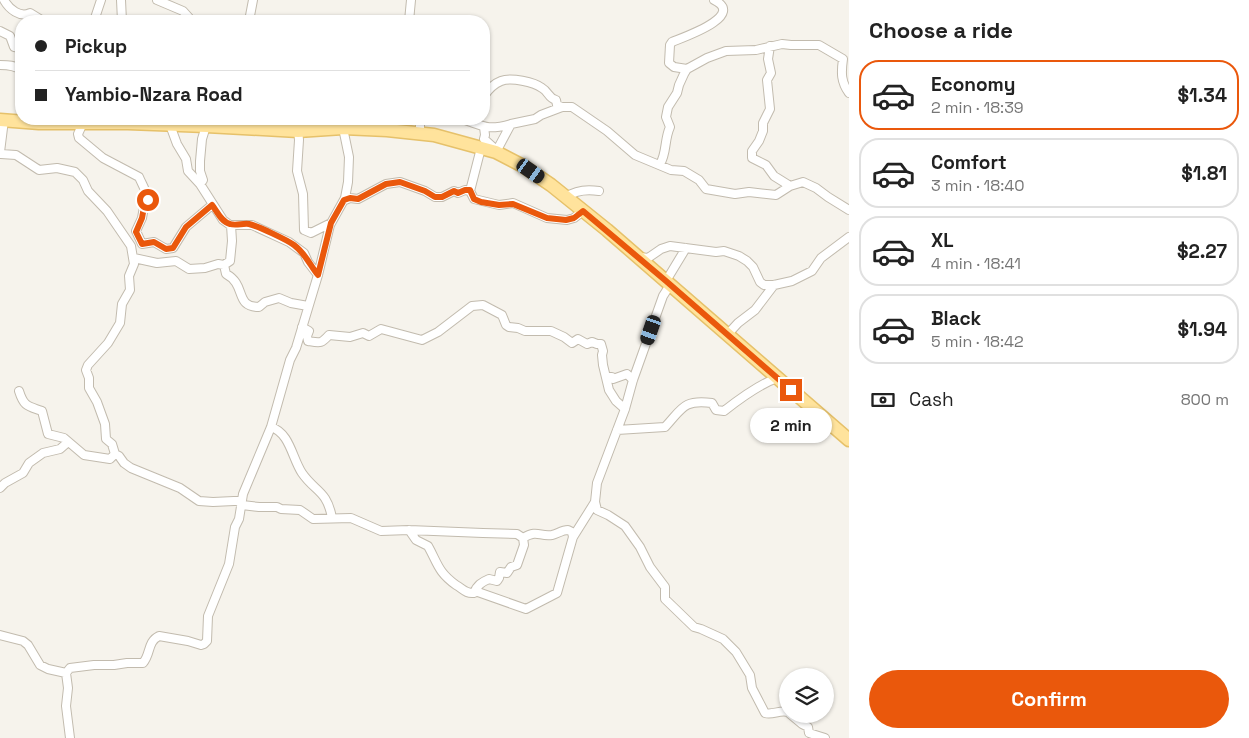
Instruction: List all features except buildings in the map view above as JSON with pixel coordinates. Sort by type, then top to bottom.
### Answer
[{"type":"main road","points":[[2,120],[15,121]]},
{"type":"main road","points":[[170,125],[297,125],[379,130],[393,125]]},
{"type":"main road","points":[[407,125],[420,133],[497,151],[524,166],[566,197],[638,257],[849,440]]},
{"type":"street","points":[[4,0],[7,5],[20,14],[27,15]]},
{"type":"street","points":[[95,15],[101,0]]},
{"type":"street","points":[[121,0],[122,15]]},
{"type":"street","points":[[157,0],[183,11],[187,15]]},
{"type":"street","points":[[250,15],[253,0]]},
{"type":"street","points":[[410,15],[412,0]]},
{"type":"street","points":[[688,69],[674,67],[669,63],[670,45],[672,42],[715,23],[723,9],[714,0]]},
{"type":"street","points":[[0,30],[10,36],[15,46]]},
{"type":"street","points":[[660,164],[666,155],[666,137],[670,127],[666,117],[668,107],[688,69],[707,58],[726,51],[756,50],[782,44],[791,46],[819,45],[843,59]]},
{"type":"street","points":[[770,46],[768,59],[771,73],[767,80],[770,110],[763,123],[761,136],[752,151],[752,158],[766,165],[774,176],[790,186]]},
{"type":"street","points":[[849,52],[843,59],[842,73],[843,84],[849,93]]},
{"type":"street","points":[[0,65],[15,66]]},
{"type":"street","points":[[490,88],[502,80],[534,83],[542,88],[550,98],[556,100],[557,105],[562,107]]},
{"type":"street","points":[[479,125],[484,128],[493,128],[535,119],[562,107],[572,107],[607,131],[635,155],[671,170],[684,171],[698,180],[706,189],[735,194],[765,192],[776,195],[790,186],[804,182],[849,210]]},
{"type":"street","points":[[2,120],[1,154],[16,155],[39,170],[62,168],[78,173],[88,191],[104,207],[127,239],[132,250],[134,264],[129,276],[130,290],[122,304],[120,326],[86,370],[89,378],[89,388],[102,416],[106,439],[112,444],[114,454],[131,468],[180,488],[199,501],[234,501],[242,505],[300,510],[313,519],[351,518],[380,531],[409,530],[515,534],[523,538]]},
{"type":"street","points":[[484,128],[484,139],[497,151],[511,124]]},
{"type":"street","points":[[82,125],[78,134],[79,138],[102,158],[139,177],[148,200],[136,232],[140,243],[156,242],[166,249],[176,261],[189,269],[205,268],[218,264],[224,265],[230,261],[231,224]]},
{"type":"street","points":[[170,125],[177,144],[186,159],[188,170],[200,184],[223,220],[231,224],[252,225],[289,242],[304,253],[318,275]]},
{"type":"street","points":[[297,125],[297,170],[303,194],[304,230],[311,233],[331,223]]},
{"type":"street","points":[[420,125],[420,133]]},
{"type":"street","points":[[200,184],[203,180],[200,171],[201,145],[206,126]]},
{"type":"street","points":[[70,738],[66,706],[68,688],[66,673],[70,668],[143,663],[146,660],[151,643],[160,636],[200,645],[204,644],[207,637],[209,613],[229,564],[241,503],[271,427],[290,360],[296,348],[318,275],[331,223],[344,200],[348,182],[349,157],[343,128]]},
{"type":"street","points":[[481,148],[470,190],[474,199],[499,205],[513,204],[547,218],[566,220],[574,218],[583,211]]},
{"type":"street","points":[[344,200],[350,198],[358,199],[386,184],[400,182],[425,191],[435,197],[442,197],[454,191],[458,193],[470,190]]},
{"type":"street","points":[[566,197],[588,189],[599,191]]},
{"type":"street","points":[[166,249],[173,248],[186,227],[212,205]]},
{"type":"street","points":[[638,257],[648,258],[661,249],[670,246],[716,252],[724,251],[740,256],[753,267],[760,282],[764,285],[774,285],[792,281],[812,271],[821,258],[849,238]]},
{"type":"street","points":[[686,248],[663,296],[633,380],[626,409],[597,483],[595,502],[597,510],[608,514],[625,526],[640,547],[650,567],[665,587],[665,599],[694,627],[701,628],[723,639],[739,656],[750,675],[752,688],[765,712],[771,714],[779,712]]},
{"type":"street","points":[[134,258],[157,263],[176,261]]},
{"type":"street","points":[[224,265],[226,274],[237,282],[244,303],[248,306],[259,307],[265,302],[279,298],[290,303],[308,306]]},
{"type":"street","points":[[727,335],[742,319],[755,310],[774,285]]},
{"type":"street","points":[[302,327],[309,332],[307,336],[308,341],[318,344],[329,335],[350,337],[363,333],[368,336],[380,329],[422,340],[438,332],[472,306],[483,305],[502,316],[509,327],[525,331],[551,331],[572,343],[578,339],[587,344],[592,342],[601,344],[603,365],[609,390],[616,401],[626,409]]},
{"type":"street","points":[[607,377],[612,376],[613,380],[628,374],[633,380]]},
{"type":"street","points":[[617,430],[665,427],[678,410],[686,404],[695,402],[712,403],[716,410],[724,411],[746,394],[777,378]]},
{"type":"street","points":[[19,391],[25,404],[42,411],[48,434],[64,438],[84,455],[110,458],[114,454]]},
{"type":"street","points":[[271,427],[281,431],[301,472],[324,496],[330,508],[332,518]]},
{"type":"street","points":[[0,488],[23,473],[29,463],[43,453],[60,449],[68,442]]},
{"type":"street","points":[[475,591],[526,609],[541,603],[557,593],[573,536],[595,502]]},
{"type":"street","points":[[409,530],[416,540],[428,546],[435,564],[444,576],[465,592],[472,594],[476,587],[486,580],[496,581],[499,578],[500,572],[507,573],[512,567],[517,565],[524,545],[523,538]]},
{"type":"street","points":[[523,538],[531,533],[552,535],[566,530],[571,530],[573,536]]},
{"type":"street","points":[[0,635],[23,641],[28,645],[40,664],[48,669],[66,673]]},
{"type":"street","points":[[801,723],[808,727],[809,733],[825,738]]},
{"type":"route","points":[[148,200],[136,232],[142,244],[154,242],[159,243],[166,249],[173,248],[186,227],[212,205],[223,220],[230,224],[252,225],[296,246],[304,253],[318,275],[330,225],[344,200],[350,198],[358,199],[386,184],[400,182],[425,191],[435,197],[442,197],[454,191],[458,193],[470,190],[474,199],[481,202],[499,205],[513,204],[547,218],[566,220],[574,218],[583,211],[791,390]]}]
